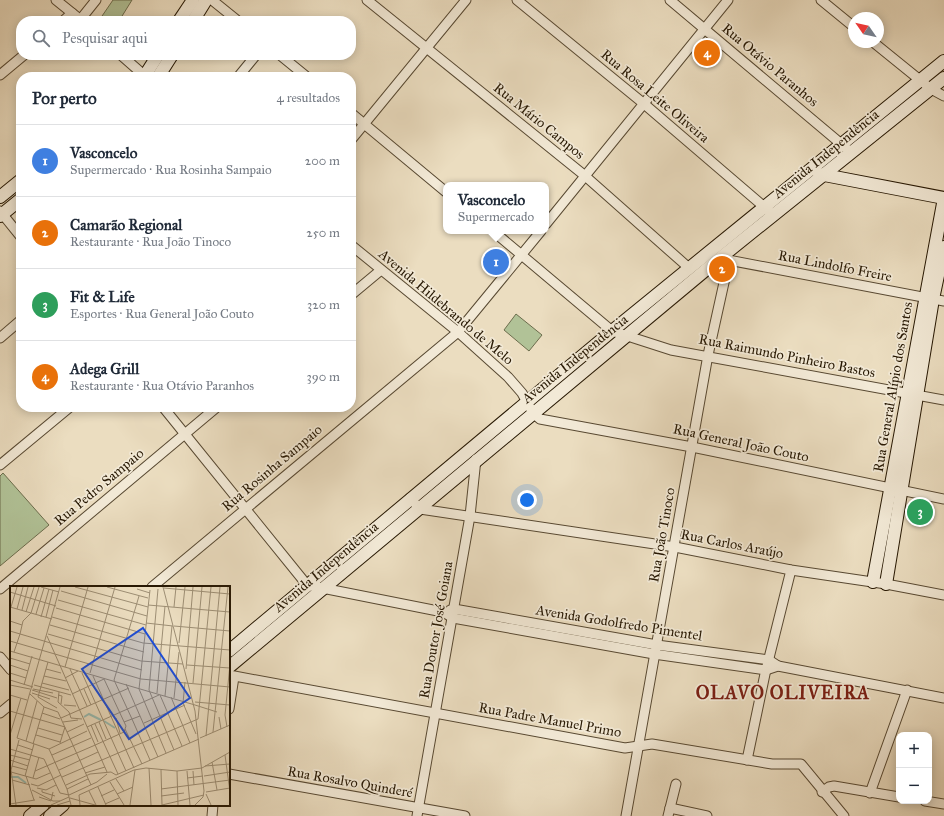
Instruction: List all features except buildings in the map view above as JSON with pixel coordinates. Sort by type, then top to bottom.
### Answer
[{"type":"main road","points":[[182,16],[193,0]]},
{"type":"main road","points":[[196,16],[206,0]]},
{"type":"main road","points":[[148,72],[155,60]]},
{"type":"main road","points":[[161,72],[169,60]]},
{"type":"main road","name":"Avenida Independência","points":[[231,673],[323,589],[420,509],[533,412],[724,259],[774,215],[824,175],[846,149],[944,61]]},
{"type":"main road","name":"Avenida Independência","points":[[230,650],[308,586],[410,498],[764,207],[808,172],[846,149],[944,78]]},
{"type":"main road","points":[[808,172],[944,198]]},
{"type":"main road","points":[[0,197],[16,184]]},
{"type":"main road","name":"Rua General Alípio dos Santos","points":[[934,300],[944,198]]},
{"type":"main road","points":[[1,214],[16,202]]},
{"type":"main road","name":"Rua General Alípio dos Santos","points":[[886,584],[896,489],[912,394],[934,300],[944,248]]},
{"type":"main road","name":"Rua General Alípio dos Santos","points":[[873,582],[896,489]]},
{"type":"main road","points":[[30,816],[43,806]]},
{"type":"main road","points":[[50,816],[62,806]]},
{"type":"street","points":[[56,0],[76,16]]},
{"type":"street","points":[[84,16],[96,0]]},
{"type":"street","points":[[212,0],[232,16]]},
{"type":"street","name":"Rua Mário Campos","points":[[367,0],[584,175],[689,268]]},
{"type":"street","points":[[356,134],[466,0]]},
{"type":"street","name":"Rua Rosa Leite Oliveira","points":[[517,0],[643,103],[774,215]]},
{"type":"street","name":"Rua Otávio Paranhos","points":[[670,0],[846,149]]},
{"type":"street","points":[[549,220],[584,175],[728,0]]},
{"type":"street","points":[[821,0],[848,22]]},
{"type":"street","points":[[69,16],[72,13]]},
{"type":"street","points":[[880,48],[920,81],[944,96]]},
{"type":"street","points":[[0,75],[18,60]]},
{"type":"street","points":[[126,60],[140,72]]},
{"type":"street","points":[[242,72],[252,60]]},
{"type":"street","points":[[286,60],[301,72]]},
{"type":"street","points":[[356,117],[443,190]]},
{"type":"street","points":[[1,214],[16,231]]},
{"type":"street","points":[[497,234],[612,331]]},
{"type":"street","name":"Rua Rosinha Sampaio","points":[[153,586],[458,332],[539,234]]},
{"type":"street","name":"Avenida Hildebrando de Melo","points":[[356,249],[458,332],[508,377],[527,401],[533,412]]},
{"type":"street","name":"Rua Lindolfo Freire","points":[[724,259],[934,300]]},
{"type":"street","name":"Rua João Tinoco","points":[[626,816],[724,259]]},
{"type":"street","points":[[356,291],[381,270]]},
{"type":"street","points":[[0,338],[16,324]]},
{"type":"street","name":"Rua Raimundo Pinheiro Bastos","points":[[612,331],[671,350],[708,355],[944,400]]},
{"type":"street","points":[[0,465],[64,412]]},
{"type":"street","points":[[166,412],[308,586],[454,614]]},
{"type":"street","name":"Rua Pedro Sampaio","points":[[0,588],[211,412]]},
{"type":"street","name":"Rua General João Couto","points":[[533,412],[543,420],[692,447],[944,499]]},
{"type":"street","points":[[468,451],[477,460]]},
{"type":"street","name":"Rua Doutor José Goiana","points":[[418,812],[454,614],[470,516],[477,460]]},
{"type":"street","points":[[410,498],[420,509]]},
{"type":"street","name":"Rua Carlos Araújo","points":[[420,509],[674,547],[792,570],[886,584],[944,595]]},
{"type":"street","name":"Rua Carlos Araújo","points":[[747,760],[768,664],[792,570]]},
{"type":"street","name":"Avenida Godolfredo Pimentel","points":[[454,614],[657,645],[768,664],[944,698]]},
{"type":"street","name":"Avenida Godolfredo Pimentel","points":[[551,630],[654,654],[768,664]]},
{"type":"street","points":[[0,657],[10,669]]},
{"type":"street","points":[[230,691],[231,673]]},
{"type":"street","name":"Rua Padre Manuel Primo","points":[[231,673],[625,748],[652,744],[780,765],[802,764],[822,792]]},
{"type":"street","points":[[870,793],[907,690]]},
{"type":"street","points":[[0,713],[10,705]]},
{"type":"street","name":"Rua Rosalvo Quinderé","points":[[230,774],[418,812],[465,816]]},
{"type":"street","points":[[676,784],[669,812],[707,816]]},
{"type":"street","points":[[844,816],[822,792],[829,786],[896,797]]},
{"type":"street","points":[[932,802],[944,804]]},
{"type":"street","points":[[212,816],[213,806]]},
{"type":"green space","points":[[113,0],[132,0],[122,16],[102,16]]},
{"type":"green space","points":[[516,314],[542,335],[529,351],[504,330]]},
{"type":"green space","points":[[3,473],[49,525],[0,566],[0,476]]},
{"type":"place","name":"Adega Grill","points":[[707,53]]},
{"type":"place","name":"Vasconcelo","points":[[496,262]]},
{"type":"place","name":"Camarão Regional","points":[[722,269]]},
{"type":"place","name":"Fit & Life","points":[[920,512]]},
{"type":"district","name":"OLAVO OLIVEIRA","points":[[783,693]]}]
